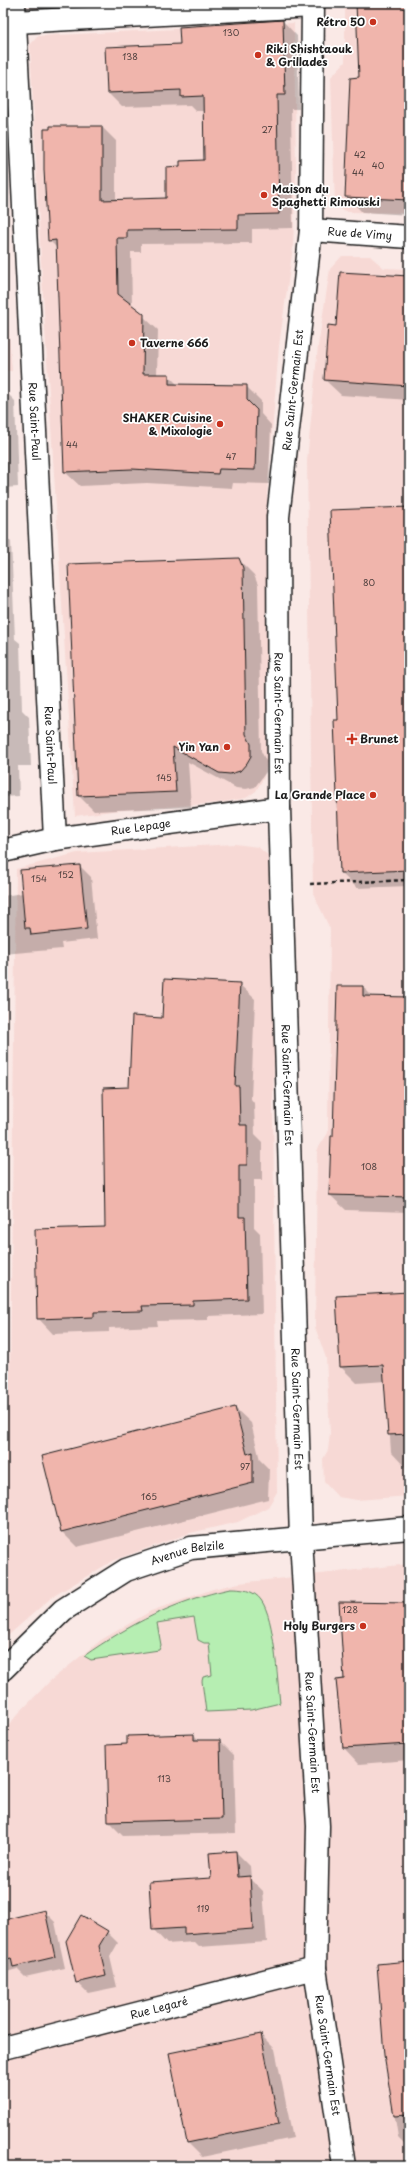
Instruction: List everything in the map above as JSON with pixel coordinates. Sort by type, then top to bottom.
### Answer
[{"type":"street","points":[[14,12],[313,4]]},
{"type":"street","name":"Rue Saint-Germain Est","points":[[313,4],[311,230],[278,517],[279,808],[301,1539],[318,1826],[315,1968],[344,2166]]},
{"type":"street","name":"Rue Saint-Paul","points":[[14,12],[55,839]]},
{"type":"street","name":"Rue de Vimy","points":[[311,230],[409,237]]},
{"type":"street","name":"Rue Lepage","points":[[3,851],[55,839],[279,808]]},
{"type":"street","name":"Avenue Belzile","points":[[3,1670],[63,1610],[126,1570],[191,1548],[409,1528]]},
{"type":"street","name":"Rue Legaré","points":[[3,2048],[315,1968]]},
{"type":"path","points":[[281,884],[409,880]]},
{"type":"shaded area","points":[[41,3],[114,3],[59,8]]},
{"type":"shaded area","points":[[345,3],[409,3],[409,213],[348,212],[335,207],[331,77],[345,62]]},
{"type":"shaded area","points":[[294,23],[296,172],[293,247],[279,346],[267,494],[269,736],[268,758],[264,777],[256,791],[246,798],[218,803],[112,811],[75,816],[41,262],[30,45],[38,36]]},
{"type":"shaded area","points":[[342,256],[370,256],[384,268],[409,269],[409,1496],[357,1500],[338,1497],[324,1482],[323,1459],[328,1450],[330,1433],[326,1358],[315,1327],[317,1150],[328,1133],[330,929],[313,893],[307,461],[318,346],[330,269]]},
{"type":"shaded area","points":[[3,258],[12,371],[3,371]]},
{"type":"shaded area","points":[[235,844],[258,847],[276,862],[277,905],[273,1103],[277,1492],[268,1507],[238,1522],[190,1533],[114,1560],[52,1597],[3,1640],[3,1379],[10,1376],[16,869],[77,853]]},
{"type":"shaded area","points":[[409,1564],[409,2166],[3,2166],[3,1733],[16,1716],[50,1681],[101,1640],[151,1611],[213,1589],[239,1583]]},
{"type":"green space","points":[[230,1589],[243,1590],[255,1594],[261,1600],[266,1609],[272,1634],[280,1703],[251,1710],[206,1712],[202,1681],[203,1677],[212,1675],[209,1643],[204,1643],[198,1640],[194,1617],[157,1623],[161,1645],[159,1650],[91,1660],[84,1656],[118,1634],[154,1615],[191,1600]]},
{"type":"building","points":[[356,3],[409,3],[409,200],[345,197],[350,78],[359,77]]},
{"type":"building","points":[[283,20],[285,95],[277,95],[279,214],[238,215],[238,229],[127,230],[127,238],[117,238],[118,294],[144,314],[143,374],[169,374],[169,384],[247,385],[247,400],[257,410],[255,470],[219,469],[218,474],[132,469],[64,472],[56,240],[48,241],[44,170],[44,129],[50,129],[50,126],[102,126],[102,200],[166,198],[166,167],[180,166],[180,161],[204,160],[203,96],[181,97],[181,90],[107,93],[105,47],[180,44],[179,27]]},
{"type":"building","points":[[340,272],[409,276],[409,386],[324,380],[328,325],[336,326]]},
{"type":"building","points":[[409,507],[409,870],[340,873],[334,720],[338,720],[330,510]]},
{"type":"building","points":[[239,558],[243,568],[246,734],[251,744],[251,756],[247,763],[240,771],[230,774],[219,773],[173,747],[176,792],[78,796],[68,564]]},
{"type":"building","points":[[80,865],[87,929],[31,935],[30,928],[25,928],[20,870]]},
{"type":"building","points":[[164,979],[240,983],[235,1086],[239,1086],[240,1125],[247,1125],[247,1165],[239,1165],[239,1217],[245,1217],[247,1299],[193,1301],[193,1305],[142,1306],[143,1311],[94,1312],[94,1317],[37,1319],[35,1229],[105,1227],[103,1088],[129,1087],[132,1016],[162,1018]]},
{"type":"building","points":[[337,986],[363,986],[363,996],[409,997],[409,1197],[329,1195],[331,1136],[333,1136]]},
{"type":"building","points":[[409,1292],[409,1434],[388,1435],[383,1365],[340,1367],[336,1296]]},
{"type":"building","points":[[235,1407],[247,1454],[253,1452],[253,1483],[61,1532],[42,1456]]},
{"type":"building","points":[[339,1602],[409,1603],[409,1744],[343,1748],[336,1680],[344,1679]]},
{"type":"building","points":[[194,1734],[194,1740],[220,1740],[222,1819],[108,1822],[106,1745],[127,1744],[127,1736]]},
{"type":"building","points":[[236,1851],[238,1877],[250,1876],[253,1929],[184,1934],[184,1928],[152,1930],[149,1882],[211,1878],[209,1853]]},
{"type":"building","points":[[45,1910],[55,1957],[13,1967],[11,1958],[3,1960],[3,1920]]},
{"type":"building","points":[[81,1915],[108,1931],[99,1946],[106,1976],[76,1983],[66,1941]]},
{"type":"building","points":[[409,1961],[409,2115],[394,2116],[384,2055],[377,1964]]},
{"type":"building","points":[[261,2034],[279,2124],[187,2143],[169,2053]]},
{"type":"place","name":"Rétro 50","points":[[373,22]]},
{"type":"place","name":"Riki Shishtaouk & Grillades","points":[[258,55]]},
{"type":"place","name":"Maison du Spaghetti Rimouski","points":[[264,195]]},
{"type":"place","name":"Taverne 666","points":[[132,343]]},
{"type":"place","name":"SHAKER Cuisine & Mixologie","points":[[220,424]]},
{"type":"place","name":"Brunet","points":[[352,739]]},
{"type":"place","name":"Yin Yan","points":[[227,747]]},
{"type":"place","name":"La Grande Place","points":[[373,795]]},
{"type":"place","name":"Holy Burgers","points":[[363,1626]]}]
